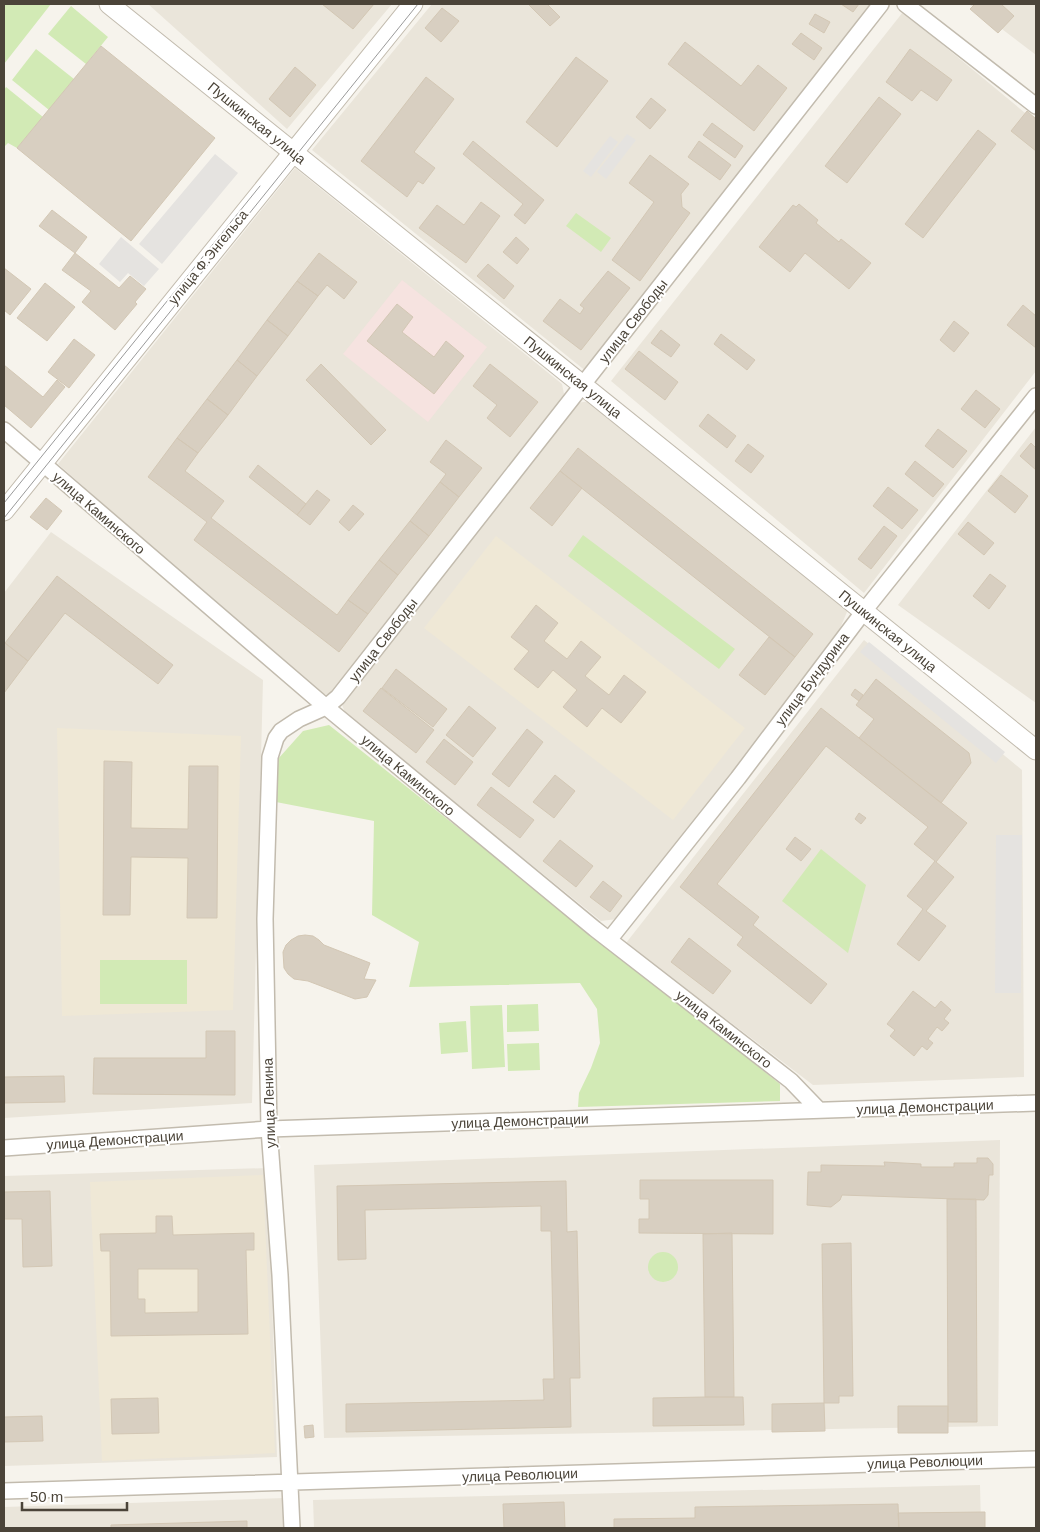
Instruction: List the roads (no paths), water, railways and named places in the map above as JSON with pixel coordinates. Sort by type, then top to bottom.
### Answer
[{"type":"street","name":"Пушкинская улица","points":[[109,4],[1036,750]]},
{"type":"street","name":"улица Ф.Энгельса","points":[[4,511],[41,462],[413,4]]},
{"type":"street","name":"улица Свободы","points":[[326,708],[350,682],[881,4]]},
{"type":"street","points":[[905,4],[1036,106]]},
{"type":"street","name":"улица Бундурина","points":[[609,940],[738,778],[864,611],[1036,396]]},
{"type":"street","name":"улица Каминского","points":[[4,430],[326,708],[609,940],[791,1081],[819,1110]]},
{"type":"street","name":"улица Ленина","points":[[292,1528],[280,1275],[269,1129],[265,919],[270,756],[276,738],[281,731],[299,719],[326,708]]},
{"type":"street","name":"улица Демонстрации","points":[[4,1148],[269,1129],[1036,1103]]},
{"type":"street","name":"улица Революции","points":[[4,1491],[1036,1459]]},
{"type":"tram line","points":[[4,518],[418,4]]},
{"type":"tram line","points":[[4,503],[260,186]]}]
